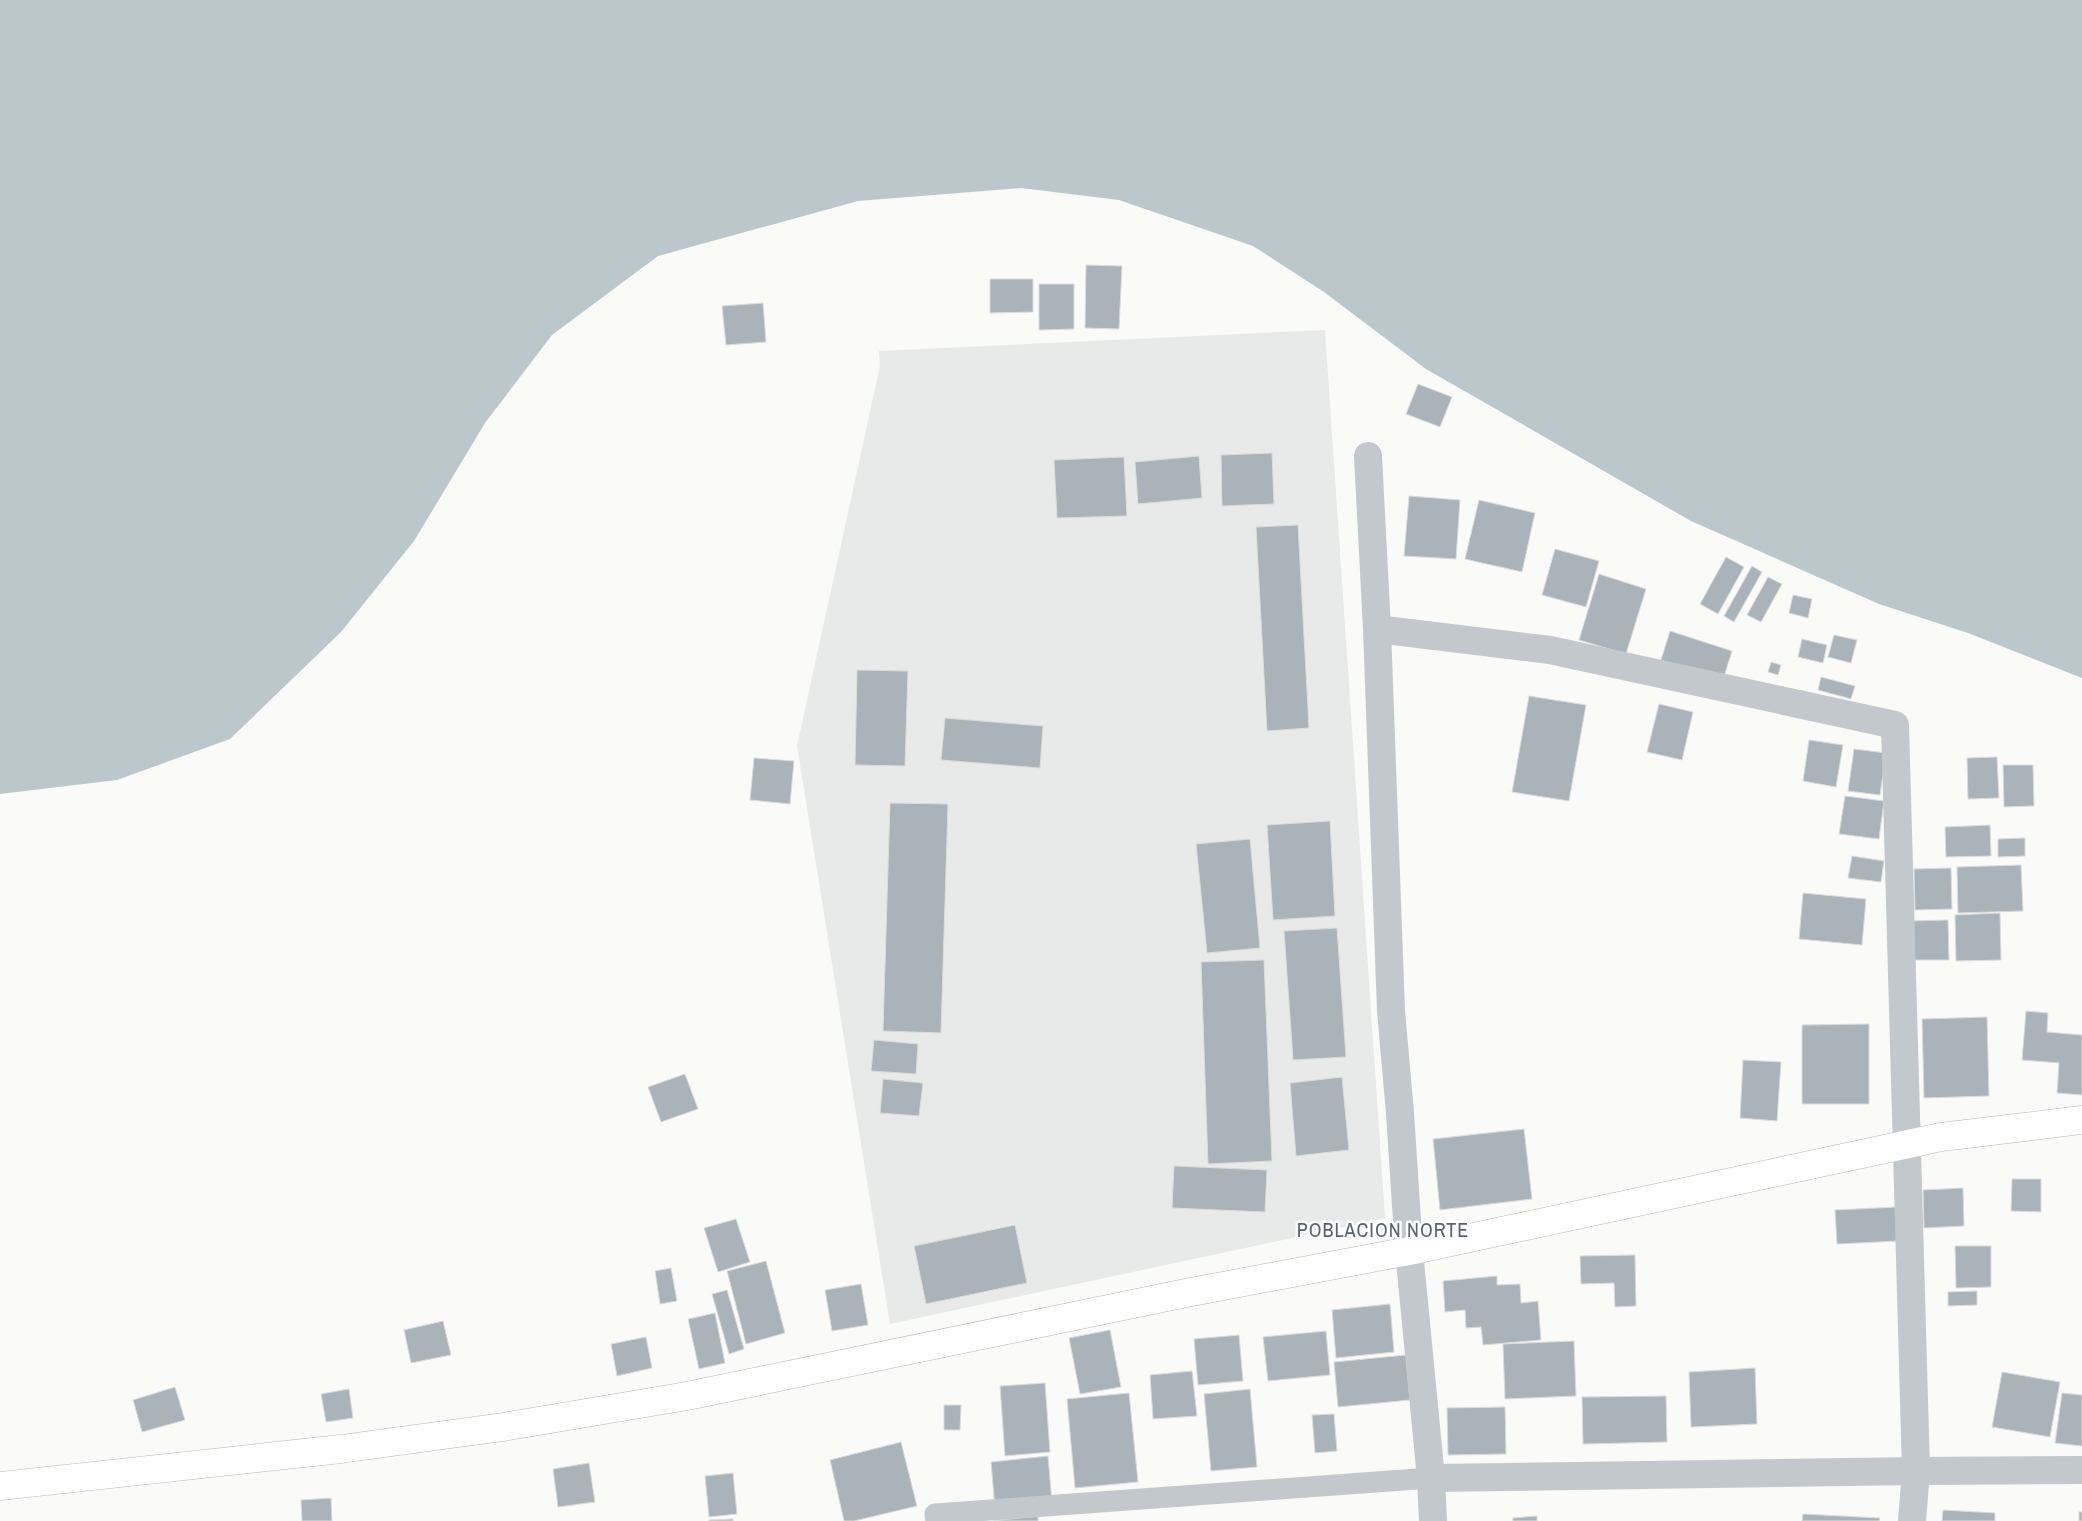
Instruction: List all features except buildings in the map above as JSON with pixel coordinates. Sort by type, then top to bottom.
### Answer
[{"type":"main road","points":[[0,1486],[341,1449],[512,1426],[687,1396],[1177,1295],[1408,1251],[1941,1137],[2082,1120]]},
{"type":"street","points":[[1368,456],[1377,629],[1391,1011],[1400,1113],[1408,1251],[1431,1478],[1433,1521]]},
{"type":"street","points":[[1377,629],[1550,650],[1895,725],[1916,1470],[1912,1521]]},
{"type":"street","points":[[1431,1478],[1916,1470],[2082,1470]]},
{"type":"lane","points":[[936,1521],[936,1514],[1431,1478]]},
{"type":"shaded area","points":[[0,0],[2082,0],[2082,678],[1968,633],[1879,604],[1691,521],[1426,369],[1324,292],[1253,246],[1119,200],[1021,188],[858,201],[658,256],[552,335],[485,423],[414,541],[341,632],[230,739],[117,780],[0,794]]},
{"type":"shaded area","points":[[1325,330],[1385,1218],[890,1324],[797,746],[880,366],[879,351]]},
{"type":"district","name":"POBLACION NORTE","points":[[1383,1230]]}]
